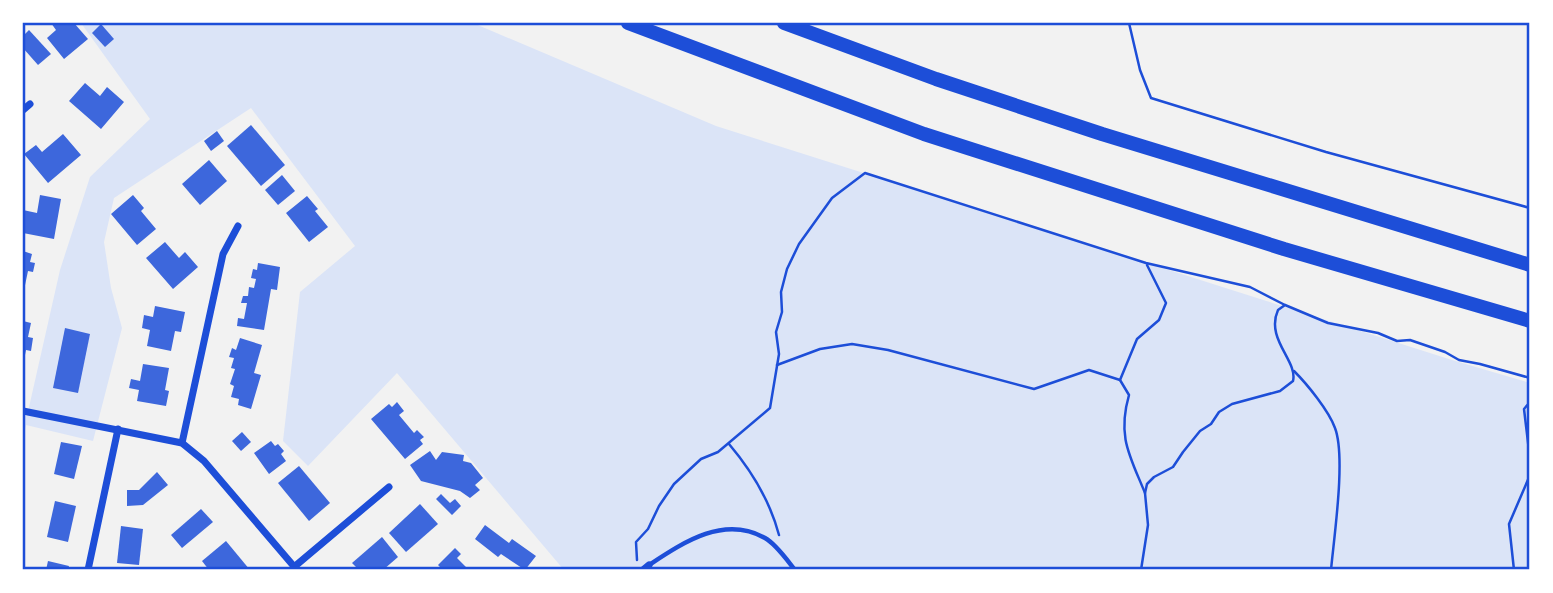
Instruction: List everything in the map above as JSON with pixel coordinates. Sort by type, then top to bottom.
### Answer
[{"type":"highway","points":[[628,23],[924,134],[1284,250],[1530,321]]},
{"type":"highway","points":[[784,23],[936,79],[1102,134],[1530,265]]},
{"type":"street","points":[[23,110],[30,104]]},
{"type":"street","points":[[182,443],[223,254],[238,226]]},
{"type":"street","points":[[23,411],[182,443],[204,461],[295,568],[389,486]]},
{"type":"street","points":[[88,570],[118,429]]},
{"type":"lane","points":[[643,567],[687,540],[732,527],[766,538],[794,570]]},
{"type":"path","points":[[1129,23],[1140,69],[1151,98],[1326,152],[1530,208]]},
{"type":"path","points":[[643,567],[635,542],[648,529],[674,484],[701,459],[729,444],[770,408],[779,354],[776,332],[782,312],[781,292],[787,269],[799,244],[832,198],[865,173],[1146,263],[1250,287],[1285,306],[1328,323],[1378,333],[1397,341],[1410,340],[1445,352],[1459,360],[1530,378]]},
{"type":"path","points":[[1120,380],[1137,339],[1159,320],[1166,303],[1146,263]]},
{"type":"path","points":[[1141,570],[1148,525],[1145,493],[1147,484],[1173,467],[1200,431],[1211,424],[1219,412],[1232,404],[1279,391],[1293,381],[1295,376],[1282,351],[1275,324],[1278,310],[1285,306]]},
{"type":"path","points":[[777,365],[820,349],[852,344],[888,350],[1034,389],[1089,370],[1120,380],[1129,395],[1125,411],[1125,444],[1145,493]]},
{"type":"path","points":[[1292,369],[1307,384],[1336,429],[1339,466],[1331,570]]},
{"type":"path","points":[[1530,402],[1524,409],[1530,459]]},
{"type":"path","points":[[729,444],[747,466],[773,515],[779,535],[776,549]]},
{"type":"path","points":[[1514,570],[1509,524],[1530,475]]},
{"type":"shaded area","points":[[81,23],[473,23],[716,126],[1530,383],[1530,570],[564,570],[397,373],[308,466],[283,441],[300,292],[355,246],[251,108],[114,198],[104,242],[111,288],[122,328],[93,441],[26,425],[23,439],[23,416],[27,416],[60,270],[90,177],[150,119]]},
{"type":"building","points":[[51,23],[74,23],[88,39],[64,59],[47,38],[56,30]]},
{"type":"building","points":[[101,24],[114,39],[105,47],[92,33]]},
{"type":"building","points":[[29,30],[51,54],[38,65],[23,48],[23,36]]},
{"type":"building","points":[[85,83],[100,96],[107,87],[124,102],[101,129],[69,101]]},
{"type":"building","points":[[251,125],[285,165],[261,186],[227,146]]},
{"type":"building","points":[[217,131],[224,141],[211,151],[204,141]]},
{"type":"building","points":[[63,134],[81,155],[48,183],[24,154],[36,145],[42,152]]},
{"type":"building","points":[[209,160],[227,181],[200,205],[182,184]]},
{"type":"building","points":[[282,175],[295,191],[278,205],[265,190]]},
{"type":"building","points":[[40,195],[61,199],[54,239],[23,233],[23,210],[37,213]]},
{"type":"building","points":[[133,195],[144,208],[141,211],[156,229],[137,245],[111,214]]},
{"type":"building","points":[[307,196],[328,227],[309,242],[286,213]]},
{"type":"building","points":[[165,242],[179,258],[185,252],[198,267],[173,289],[146,258]]},
{"type":"building","points":[[23,251],[32,254],[30,262],[35,263],[33,272],[28,271],[24,290]]},
{"type":"building","points":[[258,263],[280,267],[277,290],[271,289],[264,330],[237,326],[238,318],[244,319],[247,303],[241,303],[243,296],[248,296],[249,287],[254,288],[256,279],[251,278]]},
{"type":"building","points":[[155,306],[185,312],[181,332],[175,331],[171,351],[147,346],[150,330],[142,328],[144,315],[153,317]]},
{"type":"building","points":[[23,321],[31,323],[28,337],[33,338],[31,351],[26,350],[24,360]]},
{"type":"building","points":[[65,328],[90,334],[78,393],[53,388]]},
{"type":"building","points":[[240,338],[262,345],[254,373],[261,375],[251,409],[238,405],[239,399],[231,397],[234,386],[230,384],[235,369],[231,368],[234,358],[229,357],[232,348],[236,350]]},
{"type":"building","points":[[143,364],[169,368],[165,390],[169,391],[166,406],[137,401],[139,390],[129,388],[131,379],[140,381]]},
{"type":"building","points":[[397,402],[404,411],[399,415],[414,433],[417,430],[424,437],[420,440],[423,444],[405,459],[371,419],[389,404],[392,407]]},
{"type":"building","points":[[242,432],[251,442],[241,451],[232,441]]},
{"type":"building","points":[[271,441],[284,451],[281,454],[286,461],[269,474],[254,453]]},
{"type":"building","points":[[61,442],[82,446],[74,479],[54,474]]},
{"type":"building","points":[[430,451],[436,460],[442,452],[464,455],[463,461],[471,463],[483,478],[475,485],[480,490],[470,498],[460,491],[421,481],[410,465]]},
{"type":"building","points":[[299,466],[330,503],[309,521],[278,483]]},
{"type":"building","points":[[157,472],[168,485],[143,505],[127,506],[127,490],[139,490]]},
{"type":"building","points":[[441,494],[450,503],[455,499],[461,506],[452,515],[436,499]]},
{"type":"building","points":[[55,501],[76,506],[68,542],[47,537]]},
{"type":"building","points":[[420,504],[438,524],[406,552],[389,533]]},
{"type":"building","points":[[201,509],[213,522],[182,548],[171,535]]},
{"type":"building","points":[[485,525],[509,543],[512,539],[536,556],[525,570],[501,554],[498,557],[475,539]]},
{"type":"building","points":[[121,526],[143,529],[139,565],[117,563]]},
{"type":"building","points":[[382,537],[398,557],[383,570],[359,570],[352,563]]},
{"type":"building","points":[[226,541],[250,570],[209,570],[202,561]]},
{"type":"building","points":[[455,548],[461,554],[457,558],[469,570],[443,570],[438,565]]},
{"type":"building","points":[[48,561],[69,566],[68,570],[46,570]]}]
